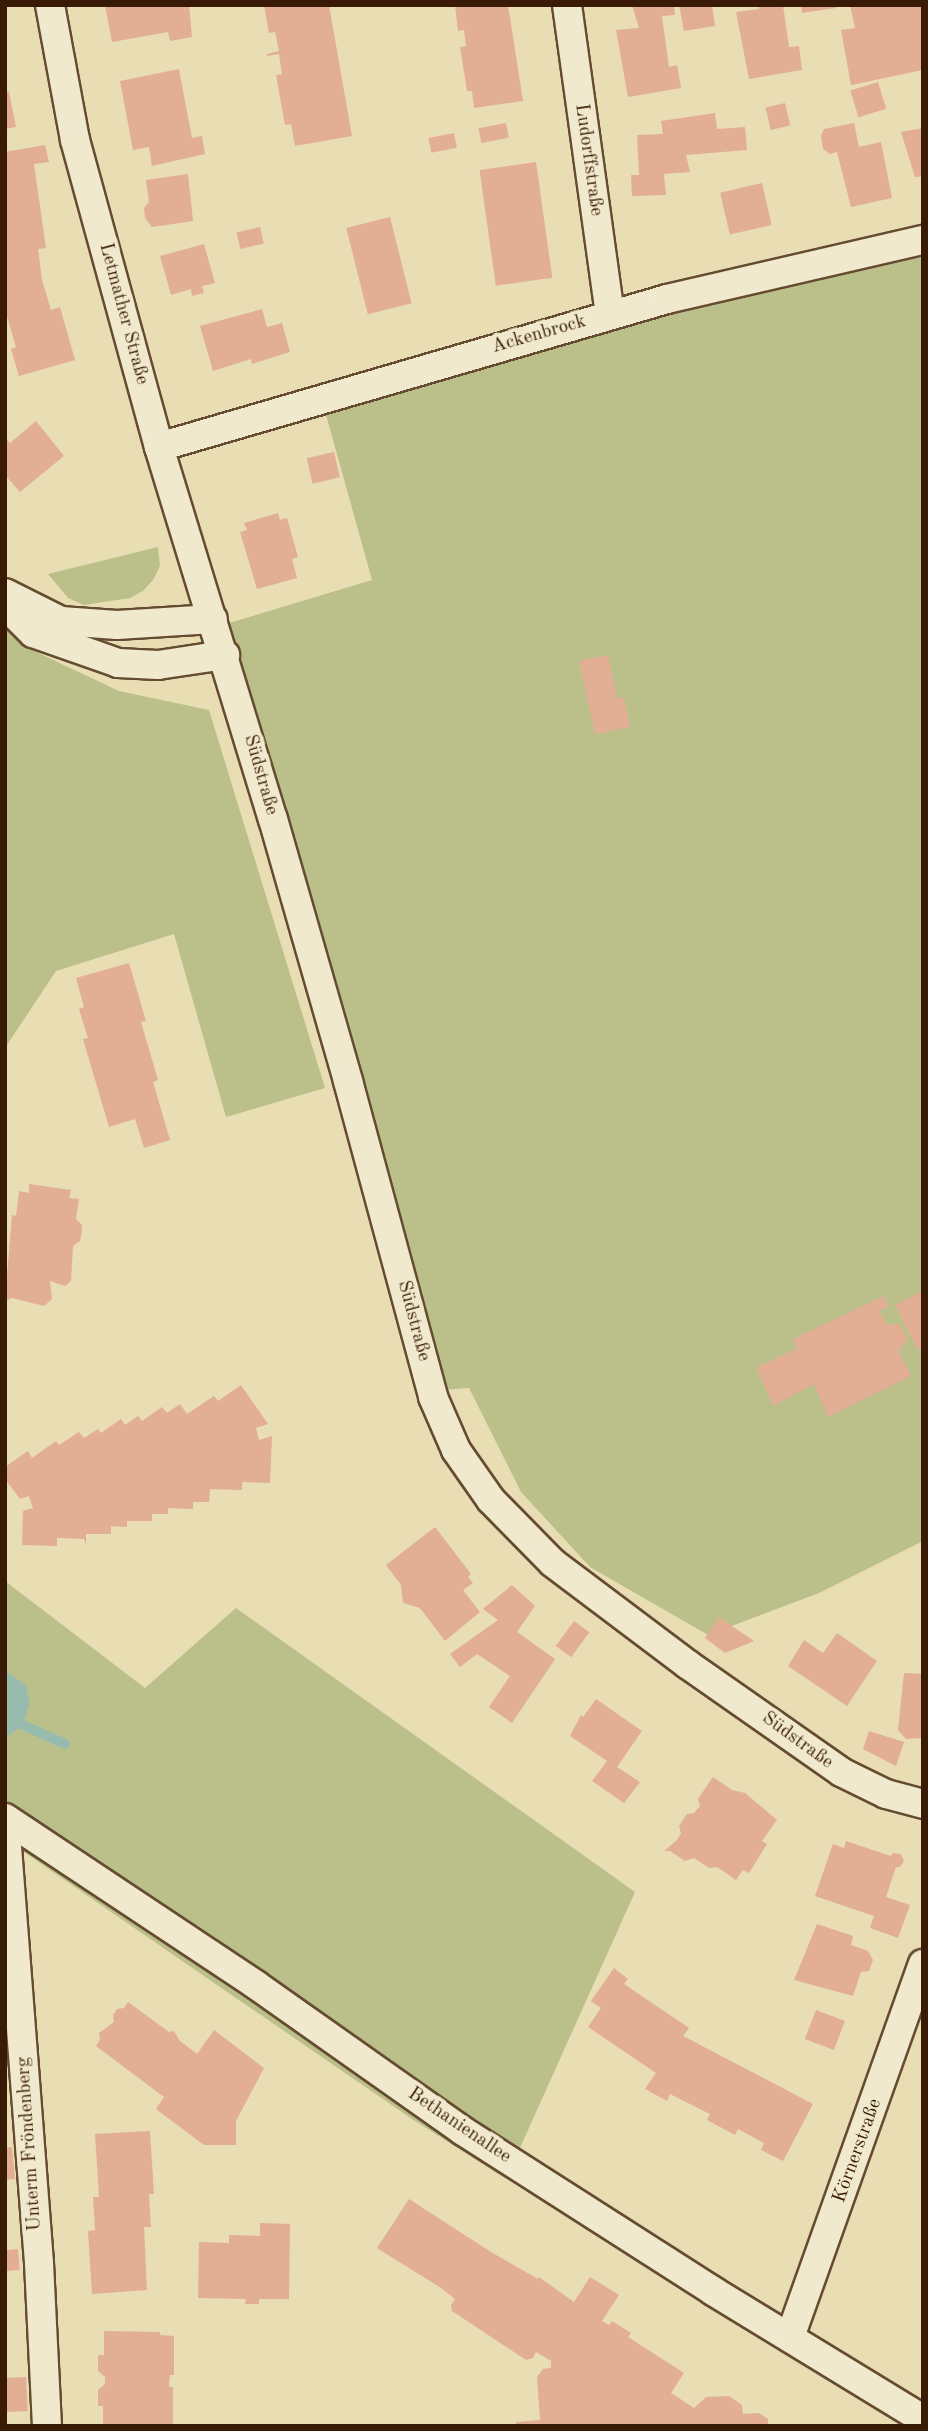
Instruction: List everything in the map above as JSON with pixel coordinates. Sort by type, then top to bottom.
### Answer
[{"type":"street","name":"Letmather Straße","points":[[50,5],[75,140],[159,447],[213,619]]},
{"type":"street","name":"Ludorffstraße","points":[[567,5],[610,315]]},
{"type":"street","name":"Ackenbrock","points":[[159,447],[610,315],[923,240]]},
{"type":"street","points":[[5,593],[61,621],[117,625],[213,619]]},
{"type":"street","points":[[5,605],[33,633],[118,663],[158,666],[225,655]]},
{"type":"street","name":"Südstraße","points":[[213,619],[348,1081],[433,1397],[456,1450],[491,1500],[553,1563],[687,1664],[841,1772],[886,1794],[923,1804]]},
{"type":"street","name":"Bethanienallee","points":[[5,1820],[256,1985],[463,2131],[923,2419]]},
{"type":"street","name":"Unterm Fröndenberg","points":[[5,1820],[39,2263],[47,2426]]},
{"type":"street","name":"Körnerstraße","points":[[790,2337],[923,1964]]},
{"type":"green space","points":[[923,247],[923,1541],[819,1593],[708,1635],[590,1567],[521,1492],[469,1388],[440,1390],[219,626],[372,580],[323,404],[523,347]]},
{"type":"green space","points":[[158,547],[160,566],[153,580],[143,591],[130,598],[84,605],[68,598],[48,574]]},
{"type":"green space","points":[[5,627],[32,650],[119,691],[209,710],[325,1088],[226,1117],[174,934],[56,971],[5,1048]]},
{"type":"green space","points":[[5,1581],[145,1688],[236,1608],[635,1892],[506,2179],[412,2119],[5,1839]]},
{"type":"shaded area","points":[[5,1670],[26,1686],[30,1702],[23,1725],[5,1738]]},
{"type":"building","points":[[105,5],[189,5],[192,37],[170,41],[168,32],[112,42]]},
{"type":"building","points":[[264,5],[329,5],[352,136],[295,146],[291,124],[285,125],[276,75],[282,74],[279,54],[267,56],[279,51],[275,32],[269,33]]},
{"type":"building","points":[[455,5],[508,5],[523,101],[474,108],[472,91],[467,91],[460,47],[466,46],[464,30],[458,31]]},
{"type":"building","points":[[632,5],[674,5],[675,15],[662,16],[669,67],[677,65],[681,88],[628,97],[616,30],[639,28]]},
{"type":"building","points":[[679,5],[712,5],[715,26],[684,31]]},
{"type":"building","points":[[759,5],[783,5],[789,47],[799,46],[802,70],[749,79],[736,12],[759,9]]},
{"type":"building","points":[[801,5],[835,5],[836,8],[802,13]]},
{"type":"building","points":[[850,5],[923,5],[923,70],[851,85],[841,30],[855,28]]},
{"type":"building","points":[[179,69],[192,138],[202,136],[205,154],[152,166],[149,147],[133,150],[120,81]]},
{"type":"building","points":[[878,82],[886,109],[858,117],[850,90]]},
{"type":"building","points":[[5,92],[9,92],[16,127],[5,129]]},
{"type":"building","points":[[785,103],[790,125],[771,130],[766,107]]},
{"type":"building","points":[[715,113],[717,129],[745,127],[747,150],[686,155],[690,172],[664,174],[666,195],[632,196],[631,175],[639,175],[637,135],[663,134],[661,121]]},
{"type":"building","points":[[506,123],[509,138],[481,143],[479,128]]},
{"type":"building","points":[[854,123],[859,147],[881,142],[892,198],[851,207],[837,152],[830,154],[823,149],[821,136],[824,129]]},
{"type":"building","points":[[923,128],[923,176],[915,177],[901,132]]},
{"type":"building","points":[[454,133],[457,148],[431,153],[428,138]]},
{"type":"building","points":[[45,145],[49,162],[34,164],[46,248],[38,249],[42,280],[51,310],[60,307],[75,360],[19,376],[11,349],[16,347],[5,310],[5,152]]},
{"type":"building","points":[[536,162],[552,278],[496,286],[480,170]]},
{"type":"building","points":[[188,174],[193,221],[152,227],[145,218],[144,208],[149,202],[146,180]]},
{"type":"building","points":[[762,183],[772,225],[730,235],[720,193]]},
{"type":"building","points":[[390,217],[412,303],[368,314],[346,228]]},
{"type":"building","points":[[260,227],[264,244],[240,249],[237,232]]},
{"type":"building","points":[[204,244],[215,283],[202,286],[204,293],[192,296],[191,289],[171,295],[160,256]]},
{"type":"building","points":[[262,309],[267,327],[282,323],[290,352],[252,364],[251,359],[213,371],[200,326]]},
{"type":"building","points":[[36,421],[64,456],[20,492],[5,475],[5,438],[10,443]]},
{"type":"building","points":[[334,452],[340,477],[313,484],[307,458]]},
{"type":"building","points":[[278,513],[280,520],[287,518],[298,557],[292,559],[297,578],[257,589],[240,532],[247,530],[244,523]]},
{"type":"building","points":[[608,655],[617,699],[624,697],[630,727],[595,734],[579,661]]},
{"type":"building","points":[[129,963],[146,1021],[141,1022],[158,1080],[153,1082],[170,1140],[144,1148],[135,1119],[109,1127],[83,1039],[88,1038],[79,1009],[84,1007],[76,978]]},
{"type":"building","points":[[29,1184],[71,1190],[69,1198],[79,1199],[76,1219],[82,1225],[82,1232],[80,1241],[73,1246],[71,1281],[65,1286],[50,1281],[52,1299],[44,1306],[12,1298],[5,1301],[12,1215],[16,1216],[19,1191],[29,1193]]},
{"type":"building","points":[[923,1291],[923,1347],[918,1350],[895,1305]]},
{"type":"building","points":[[884,1296],[889,1306],[879,1311],[887,1325],[899,1324],[908,1340],[898,1350],[911,1376],[828,1417],[814,1384],[773,1406],[756,1368],[797,1348],[793,1339]]},
{"type":"building","points":[[241,1385],[268,1424],[256,1428],[259,1440],[272,1436],[270,1483],[242,1482],[242,1490],[210,1489],[209,1502],[193,1502],[193,1509],[168,1508],[168,1514],[152,1514],[152,1521],[127,1521],[127,1527],[111,1526],[111,1534],[86,1534],[86,1545],[84,1539],[57,1538],[57,1546],[22,1545],[23,1511],[33,1508],[29,1496],[20,1499],[5,1479],[5,1467],[28,1451],[32,1458],[56,1441],[59,1445],[79,1432],[84,1438],[98,1429],[101,1433],[121,1419],[125,1425],[138,1416],[142,1421],[162,1407],[167,1413],[180,1404],[187,1414],[214,1396],[218,1401]]},
{"type":"building","points":[[435,1527],[471,1574],[468,1577],[473,1583],[463,1590],[480,1612],[445,1641],[420,1608],[403,1603],[401,1585],[386,1565]]},
{"type":"building","points":[[512,1585],[535,1606],[517,1632],[555,1659],[512,1723],[489,1707],[510,1676],[477,1654],[460,1667],[450,1654],[498,1620],[483,1609]]},
{"type":"building","points":[[719,1617],[754,1641],[725,1653],[705,1638]]},
{"type":"building","points":[[574,1621],[589,1632],[571,1657],[556,1646]]},
{"type":"building","points":[[837,1633],[877,1661],[847,1706],[788,1666],[804,1640],[823,1653]]},
{"type":"building","points":[[904,1673],[923,1674],[923,1738],[906,1739],[898,1730]]},
{"type":"building","points":[[596,1699],[642,1731],[617,1767],[640,1782],[624,1803],[592,1781],[607,1761],[570,1736],[581,1715],[583,1717]]},
{"type":"building","points":[[869,1731],[904,1742],[896,1766],[863,1749]]},
{"type":"building","points":[[713,1777],[732,1790],[745,1793],[777,1820],[762,1841],[767,1844],[749,1873],[743,1870],[736,1880],[717,1867],[709,1868],[694,1858],[685,1861],[670,1851],[664,1851],[677,1840],[681,1833],[679,1826],[687,1814],[694,1813],[700,1806],[698,1799]]},
{"type":"building","points":[[846,1841],[891,1856],[893,1853],[901,1854],[904,1861],[900,1867],[896,1867],[886,1897],[910,1905],[898,1938],[870,1928],[874,1916],[815,1896],[833,1844],[844,1848]]},
{"type":"building","points":[[817,1924],[853,1936],[851,1945],[868,1951],[873,1960],[869,1971],[861,1972],[853,1996],[794,1980]]},
{"type":"building","points":[[614,1968],[628,1979],[624,1984],[689,2028],[683,2036],[813,2104],[783,2161],[761,2150],[764,2143],[738,2129],[735,2135],[707,2120],[710,2114],[670,2094],[667,2101],[645,2089],[656,2073],[588,2027],[601,2008],[591,2001]]},
{"type":"building","points":[[128,2002],[169,2032],[174,2031],[180,2041],[197,2054],[214,2030],[264,2068],[236,2121],[236,2145],[204,2145],[156,2109],[164,2097],[96,2046],[100,2040],[99,2033],[114,2022],[113,2015],[117,2009],[124,2008]]},
{"type":"building","points":[[816,2010],[845,2021],[834,2050],[805,2039]]},
{"type":"building","points":[[150,2131],[154,2194],[149,2194],[151,2227],[144,2227],[147,2290],[92,2294],[88,2231],[95,2230],[93,2197],[99,2197],[95,2134]]},
{"type":"building","points":[[12,2147],[15,2179],[5,2180],[5,2148]]},
{"type":"building","points":[[409,2199],[491,2252],[538,2279],[539,2277],[574,2302],[590,2277],[619,2295],[602,2321],[609,2325],[612,2321],[631,2333],[628,2337],[684,2373],[671,2393],[694,2408],[706,2397],[729,2396],[742,2405],[743,2414],[759,2413],[768,2419],[768,2426],[516,2426],[516,2422],[540,2420],[537,2377],[543,2369],[551,2368],[551,2361],[536,2352],[533,2358],[526,2360],[452,2311],[451,2305],[455,2299],[441,2288],[377,2248]]},
{"type":"building","points":[[260,2223],[290,2224],[289,2299],[259,2299],[259,2304],[245,2304],[246,2299],[198,2298],[199,2242],[229,2243],[229,2235],[260,2236]]},
{"type":"building","points":[[18,2249],[20,2270],[7,2271],[5,2250]]},
{"type":"building","points":[[104,2331],[160,2332],[160,2335],[174,2336],[174,2375],[170,2375],[169,2387],[173,2387],[173,2426],[103,2426],[103,2406],[98,2406],[98,2390],[105,2384],[105,2377],[98,2371],[98,2355],[104,2355]]},
{"type":"building","points":[[26,2377],[28,2411],[7,2412],[5,2378]]},
{"type":"waterway","points":[[23,1725],[65,1744]]}]
